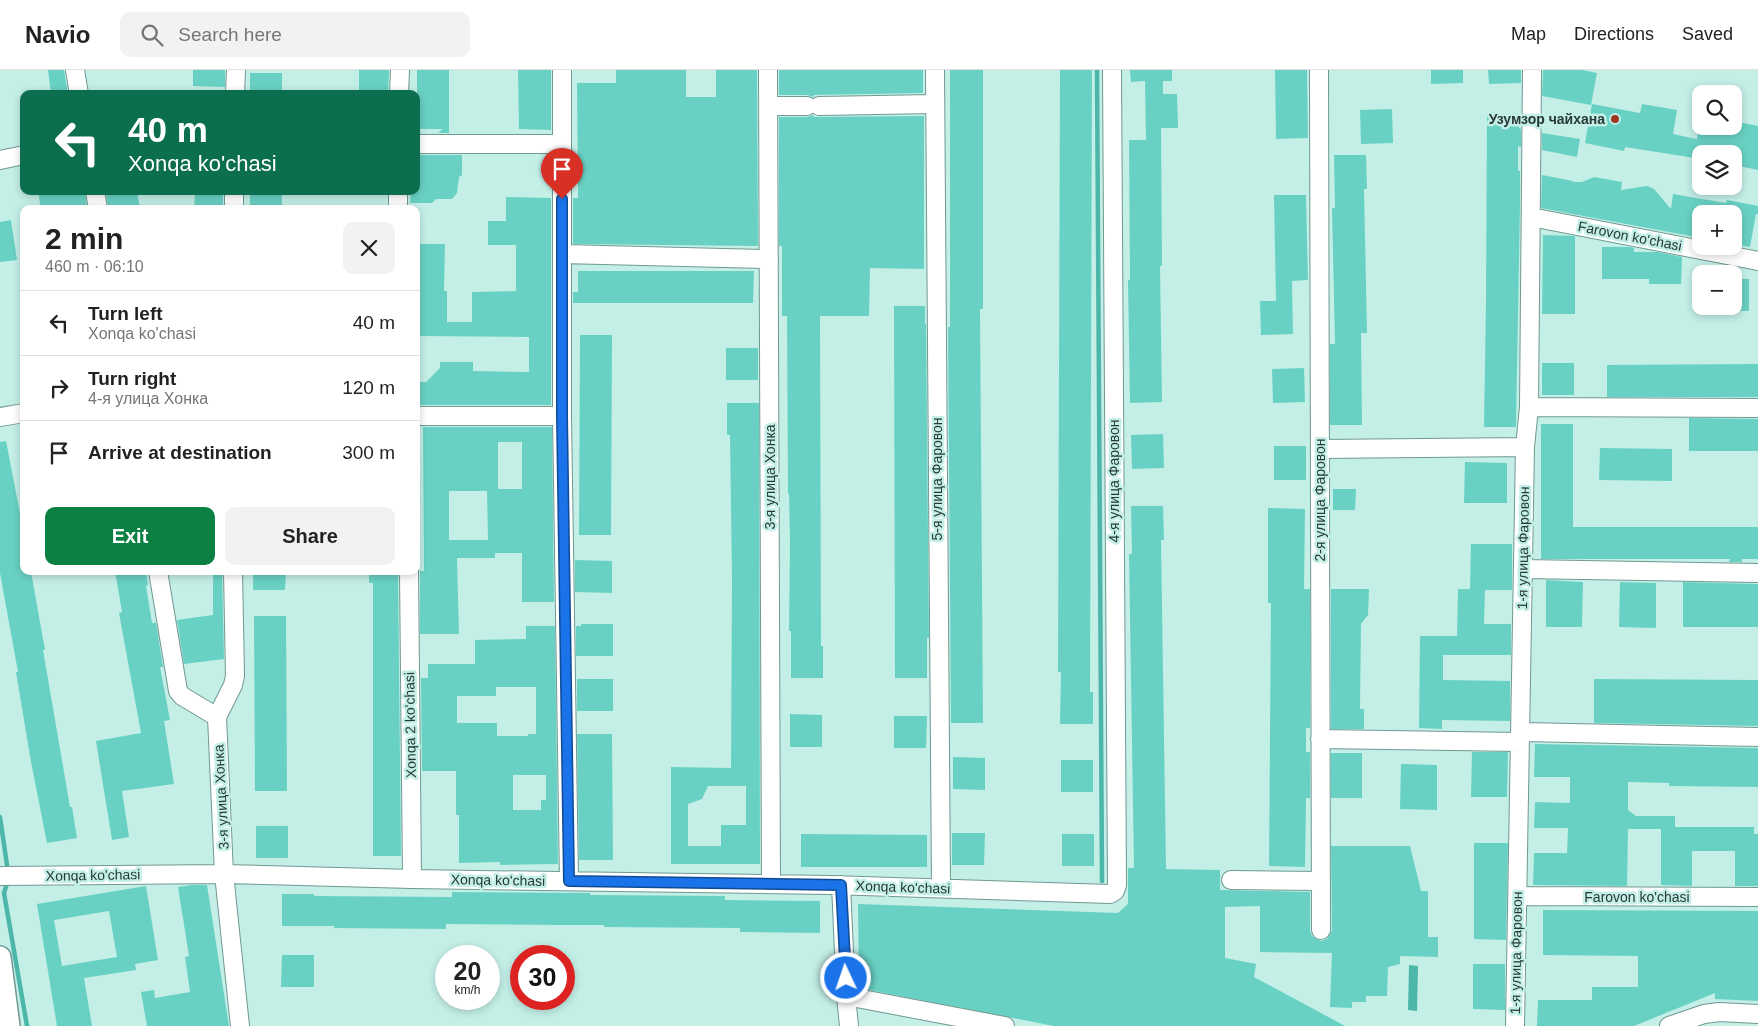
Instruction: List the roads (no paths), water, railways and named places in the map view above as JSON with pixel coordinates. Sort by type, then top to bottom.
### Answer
[{"type":"street","points":[[75,70],[78,90]]},
{"type":"street","points":[[236,70],[236,90]]},
{"type":"street","points":[[399,90],[400,70]]},
{"type":"street","points":[[562,70],[562,416],[569,881]]},
{"type":"street","name":"3-я улица Хонка","points":[[768,70],[771,884]]},
{"type":"street","name":"5-я улица Фаровон","points":[[935,70],[941,888]]},
{"type":"street","name":"4-я улица Фаровон","points":[[1112,70],[1116,891]]},
{"type":"street","name":"2-я улица Фаровон","points":[[1319,70],[1321,930]]},
{"type":"street","name":"1-я улица Фаровон","points":[[1515,1026],[1525,446],[1529,407],[1532,70]]},
{"type":"street","points":[[768,106],[934,104]]},
{"type":"street","points":[[420,144],[562,144]]},
{"type":"street","points":[[0,160],[20,156]]},
{"type":"street","name":"Farovon ko'chasi","points":[[1531,216],[1758,260]]},
{"type":"street","points":[[562,254],[769,259]]},
{"type":"street","points":[[1529,407],[1758,408]]},
{"type":"street","points":[[0,417],[20,414]]},
{"type":"street","points":[[420,416],[562,416]]},
{"type":"street","points":[[1320,449],[1525,446]]},
{"type":"street","points":[[1523,569],[1758,573]]},
{"type":"street","points":[[159,575],[178,691],[182,696],[217,717]]},
{"type":"street","name":"3-я улица Хонка","points":[[233,575],[233,685],[217,717],[224,874],[240,1026]]},
{"type":"street","name":"Xonqa 2 ko'chasi","points":[[409,575],[412,879]]},
{"type":"street","points":[[1320,739],[1758,737]]},
{"type":"street","name":"Xonqa ko'chasi","points":[[0,876],[224,874],[412,879],[841,885],[1110,894],[1116,891]]},
{"type":"street","points":[[1231,880],[1321,881]]},
{"type":"street","points":[[841,885],[849,1026]]},
{"type":"street","name":"Farovon ko'chasi","points":[[1517,896],[1758,897]]},
{"type":"street","points":[[0,957],[9,1026]]},
{"type":"street","points":[[846,996],[1005,1026]]},
{"type":"street","points":[[1669,1026],[1704,1014],[1719,1012],[1758,1014]]},
{"type":"waterway","points":[[1097,70],[1102,881]]},
{"type":"waterway","points":[[0,817],[8,872]]},
{"type":"waterway","points":[[8,880],[4,893],[27,1026]]},
{"type":"place","name":"Узумзор чайхана","points":[[1615,119]]}]
